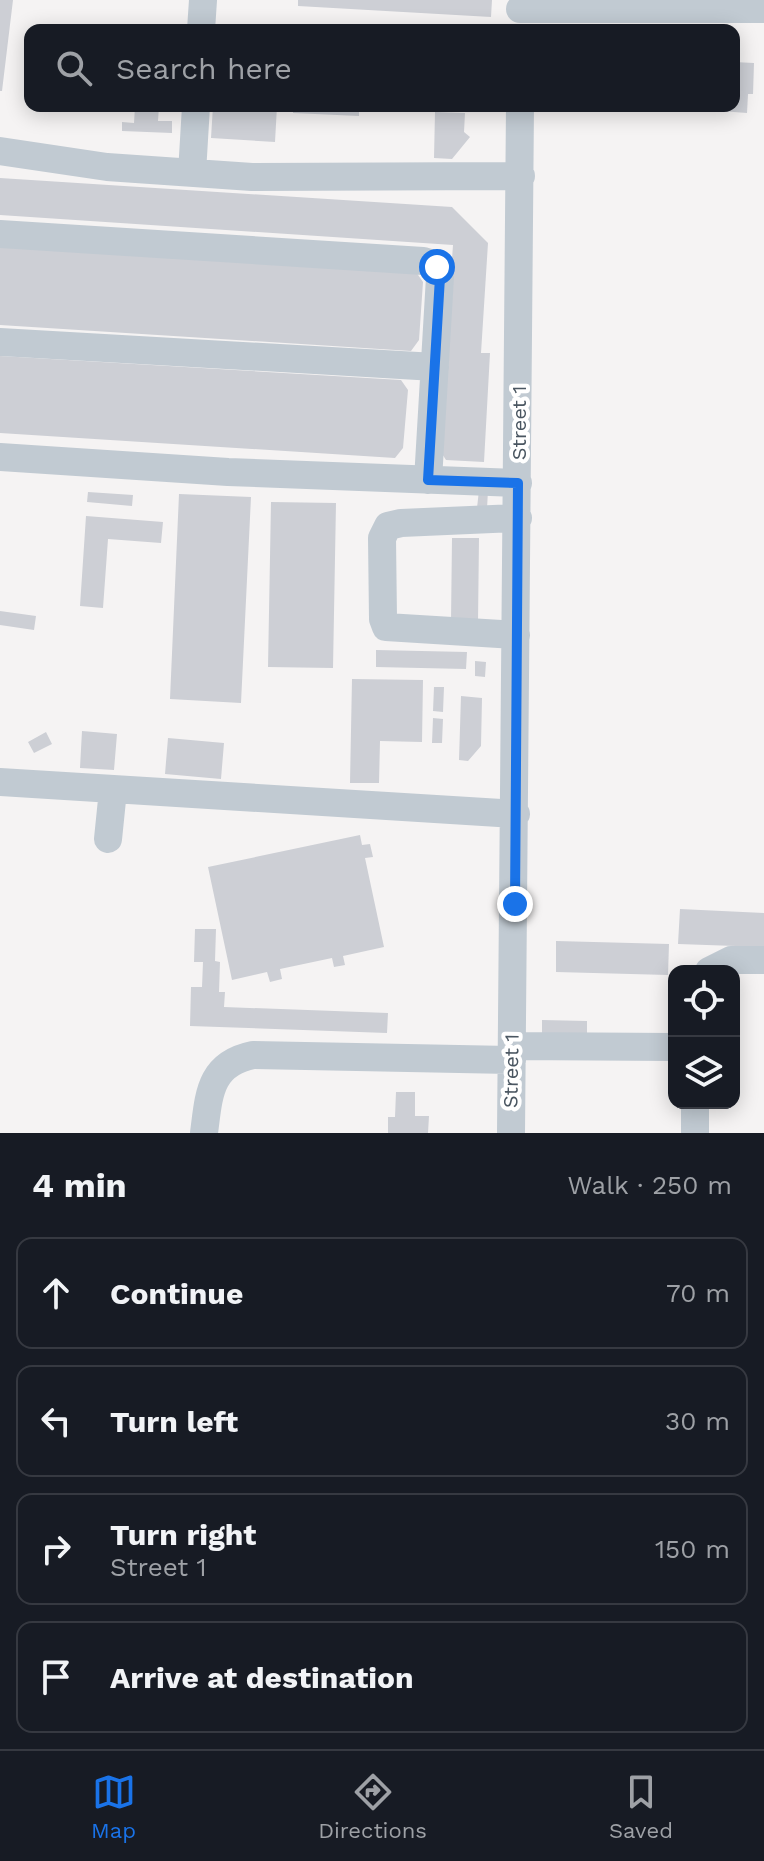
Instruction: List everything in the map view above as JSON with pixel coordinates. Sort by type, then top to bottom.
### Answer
[{"type":"street","points":[[201,24],[203,0]]},
{"type":"street","points":[[520,13],[764,9]]},
{"type":"street","points":[[192,173],[196,112]]},
{"type":"street","name":"Street 1","points":[[510,1130],[516,814],[520,112]]},
{"type":"street","points":[[0,151],[107,167],[252,177],[521,176]]},
{"type":"street","points":[[0,234],[428,262],[437,267],[440,277],[428,480]]},
{"type":"street","points":[[0,342],[435,367]]},
{"type":"street","points":[[0,457],[228,472],[518,483]]},
{"type":"street","points":[[516,635],[386,627],[383,619],[382,538],[388,526],[401,523],[518,518]]},
{"type":"street","points":[[0,782],[516,814]]},
{"type":"street","points":[[108,839],[113,790]]},
{"type":"street","points":[[721,965],[731,960],[764,960]]},
{"type":"street","points":[[204,1133],[209,1097],[216,1078],[242,1057],[668,1047]]},
{"type":"street","points":[[695,1109],[695,1133]]},
{"type":"building","points":[[0,0],[13,0],[2,91],[0,91]]},
{"type":"building","points":[[298,0],[492,0],[491,17],[298,6]]},
{"type":"building","points":[[740,62],[754,63],[753,94],[748,94],[747,113],[734,112],[740,112]]},
{"type":"building","points":[[135,112],[159,112],[158,121],[172,121],[172,133],[122,131],[122,122],[134,123]]},
{"type":"building","points":[[213,112],[277,112],[275,142],[211,138]]},
{"type":"building","points":[[359,112],[359,116],[293,113]]},
{"type":"building","points":[[435,112],[465,113],[464,132],[470,137],[452,159],[434,158]]},
{"type":"building","points":[[0,178],[452,207],[488,243],[481,353],[490,353],[484,462],[446,460],[439,449],[453,245],[0,215]]},
{"type":"building","points":[[0,247],[416,272],[423,282],[419,340],[411,351],[0,325]]},
{"type":"building","points":[[0,356],[401,380],[408,390],[403,448],[395,458],[0,433]]},
{"type":"building","points":[[479,490],[488,490],[487,509],[477,508]]},
{"type":"building","points":[[88,492],[133,495],[132,506],[87,502]]},
{"type":"building","points":[[179,494],[251,497],[241,703],[170,699]]},
{"type":"building","points":[[271,502],[336,503],[333,668],[268,667]]},
{"type":"building","points":[[86,516],[163,522],[161,543],[108,539],[103,608],[80,606]]},
{"type":"building","points":[[452,538],[479,538],[478,622],[451,621]]},
{"type":"building","points":[[0,611],[36,616],[34,630],[0,625]]},
{"type":"building","points":[[376,650],[467,652],[466,669],[376,667]]},
{"type":"building","points":[[475,661],[486,662],[485,677],[475,676]]},
{"type":"building","points":[[352,679],[423,680],[422,742],[380,741],[379,783],[350,783]]},
{"type":"building","points":[[434,687],[444,687],[443,712],[433,711]]},
{"type":"building","points":[[461,696],[482,698],[481,746],[468,761],[459,760]]},
{"type":"building","points":[[433,718],[443,719],[442,743],[432,743]]},
{"type":"building","points":[[82,731],[117,734],[114,770],[80,768]]},
{"type":"building","points":[[46,732],[52,744],[34,753],[28,742]]},
{"type":"building","points":[[168,738],[224,743],[221,779],[165,774]]},
{"type":"building","points":[[360,835],[362,845],[370,844],[373,857],[365,858],[384,947],[343,956],[345,965],[334,967],[332,958],[280,969],[282,979],[270,982],[267,972],[232,980],[208,867]]},
{"type":"building","points":[[680,909],[764,913],[764,947],[678,944]]},
{"type":"building","points":[[195,929],[216,929],[215,961],[220,962],[219,992],[225,992],[224,1007],[388,1013],[387,1033],[190,1026],[191,987],[202,987],[203,962],[194,962]]},
{"type":"building","points":[[556,941],[669,944],[668,975],[556,972]]},
{"type":"building","points":[[542,1020],[587,1021],[587,1037],[542,1036]]},
{"type":"building","points":[[396,1092],[415,1092],[415,1116],[429,1116],[428,1133],[388,1133],[388,1117],[395,1117]]},
{"type":"route","points":[[437,267],[440,277],[428,480],[518,483],[515,904]]}]
